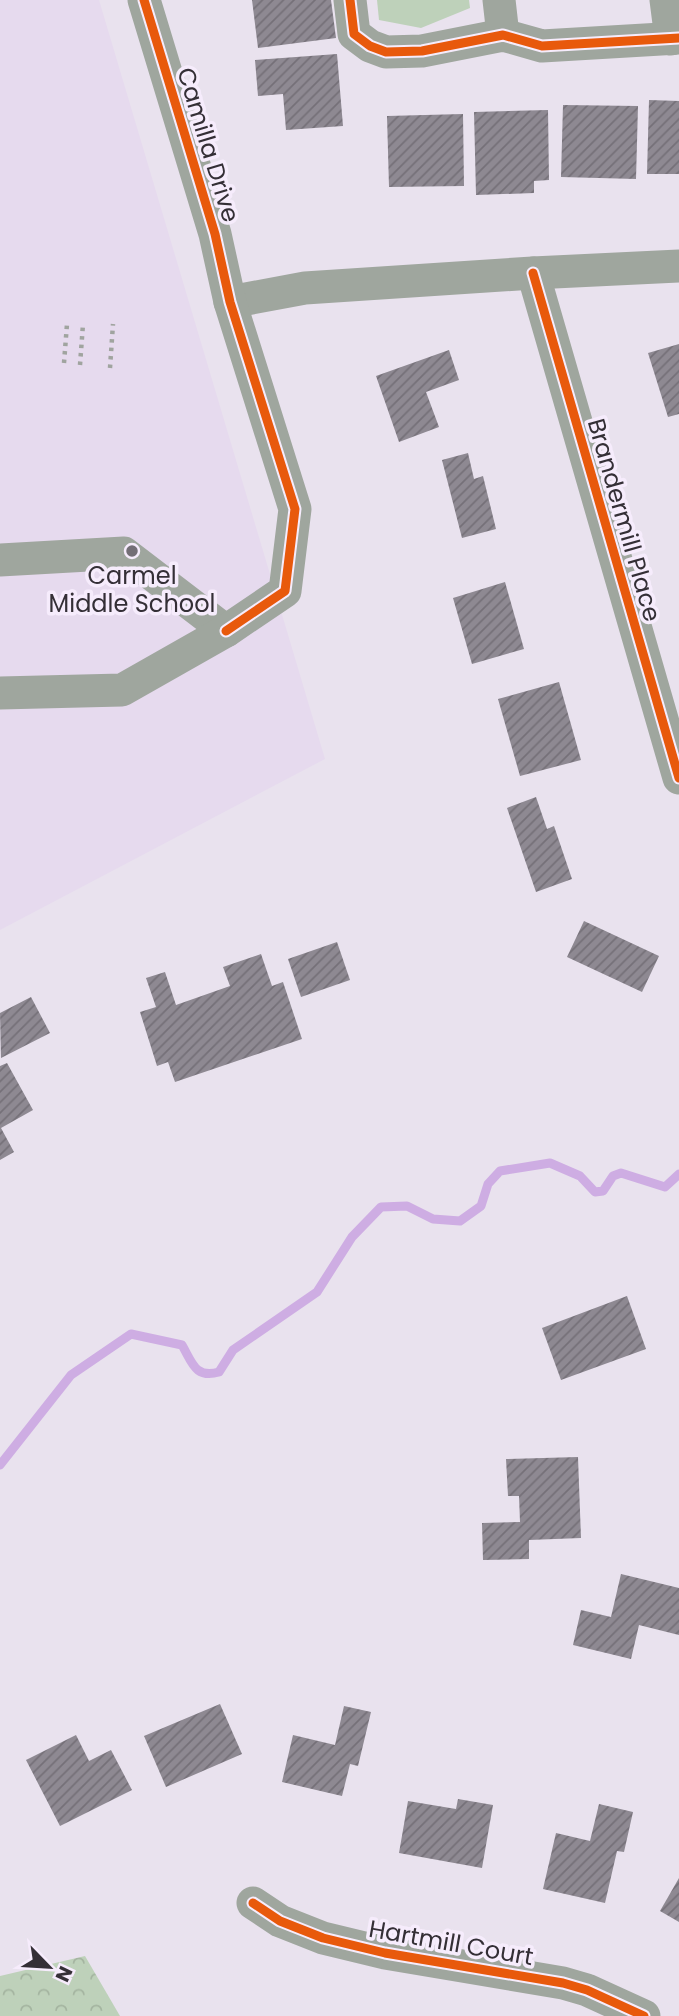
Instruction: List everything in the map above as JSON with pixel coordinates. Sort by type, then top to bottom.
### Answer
[{"type":"street","name":"Camilla Drive","points":[[0,693],[122,690],[226,631],[285,591],[295,509],[230,302],[215,234],[144,0]]},
{"type":"street","points":[[350,0],[354,34],[370,46],[386,52],[422,51],[503,35],[542,46],[675,39],[666,0]]},
{"type":"street","points":[[499,0],[503,35]]},
{"type":"street","points":[[230,302],[304,288],[533,272],[679,266]]},
{"type":"street","name":"Brandermill Place","points":[[533,272],[679,778]]},
{"type":"street","points":[[0,560],[124,553],[226,631]]},
{"type":"street","name":"Hartmill Court","points":[[253,1903],[280,1921],[323,1938],[384,1953],[563,1983],[587,1990],[644,2016]]},
{"type":"path","points":[[65,363],[67,324]]},
{"type":"path","points":[[80,365],[83,324]]},
{"type":"path","points":[[110,368],[113,324]]},
{"type":"shaded area","name":"Carmel Middle School","points":[[0,0],[99,0],[325,759],[0,930]]},
{"type":"green space","points":[[377,0],[469,0],[470,8],[421,28],[379,20]]},
{"type":"green space","points":[[85,1956],[120,2016],[0,2016],[0,1976]]},
{"type":"building","points":[[252,0],[331,0],[336,38],[258,48]]},
{"type":"building","points":[[337,54],[343,126],[286,130],[283,94],[258,96],[255,60]]},
{"type":"building","points":[[649,100],[679,101],[679,174],[647,174]]},
{"type":"building","points":[[563,105],[638,106],[636,179],[561,177]]},
{"type":"building","points":[[548,110],[549,180],[534,181],[534,193],[476,195],[474,112]]},
{"type":"building","points":[[463,114],[464,186],[389,187],[387,116]]},
{"type":"building","points":[[679,344],[679,414],[668,417],[648,353]]},
{"type":"building","points":[[449,350],[459,380],[426,392],[439,427],[399,442],[376,376]]},
{"type":"building","points":[[468,453],[474,479],[483,476],[496,529],[462,538],[442,460]]},
{"type":"building","points":[[505,582],[524,649],[472,664],[453,598]]},
{"type":"building","points":[[559,682],[581,760],[520,776],[498,699]]},
{"type":"building","points":[[536,797],[547,829],[554,826],[572,879],[536,892],[507,808]]},
{"type":"building","points":[[584,921],[659,956],[642,992],[567,957]]},
{"type":"building","points":[[337,942],[350,980],[301,997],[288,959]]},
{"type":"building","points":[[261,954],[272,986],[283,982],[302,1039],[175,1082],[168,1062],[157,1066],[140,1012],[156,1007],[146,978],[165,972],[176,1005],[230,986],[223,967]]},
{"type":"building","points":[[31,997],[50,1033],[1,1058],[0,1013]]},
{"type":"building","points":[[7,1063],[33,1110],[1,1128],[14,1152],[0,1160],[0,1066]]},
{"type":"building","points":[[627,1296],[646,1349],[561,1380],[542,1328]]},
{"type":"building","points":[[578,1457],[581,1538],[529,1540],[529,1559],[483,1560],[482,1523],[520,1522],[519,1496],[508,1496],[506,1459]]},
{"type":"building","points":[[621,1574],[679,1588],[679,1635],[639,1625],[631,1659],[573,1645],[581,1610],[611,1617]]},
{"type":"building","points":[[220,1704],[242,1754],[166,1787],[144,1736]]},
{"type":"building","points":[[344,1706],[371,1712],[358,1766],[350,1764],[342,1796],[282,1782],[293,1735],[335,1745]]},
{"type":"building","points":[[76,1735],[89,1761],[111,1750],[132,1790],[60,1826],[26,1760]]},
{"type":"building","points":[[458,1799],[493,1805],[482,1868],[399,1853],[408,1801],[456,1809]]},
{"type":"building","points":[[599,1804],[633,1812],[624,1852],[617,1851],[605,1903],[543,1889],[556,1833],[590,1841]]},
{"type":"building","points":[[679,1878],[679,1922],[660,1911]]},
{"type":"waterway","points":[[0,1465],[71,1375],[131,1334],[182,1345],[199,1371],[211,1374],[219,1372],[233,1350],[317,1292],[352,1237],[381,1207],[407,1206],[433,1219],[460,1221],[481,1206],[488,1184],[500,1171],[550,1163],[580,1176],[595,1192],[603,1191],[613,1176],[621,1173],[665,1187],[679,1174]]},
{"type":"cycle path","points":[[144,0],[215,234],[230,302],[295,509],[285,591],[226,631]]},
{"type":"cycle path","points":[[350,0],[354,34],[370,46],[386,52],[422,51],[503,35],[542,46],[679,38]]},
{"type":"cycle path","points":[[533,273],[679,778]]},
{"type":"cycle path","points":[[253,1903],[280,1921],[323,1938],[385,1953],[563,1983],[587,1990],[644,2016]]},
{"type":"place","name":"Carmel Middle School","points":[[132,551]]}]
